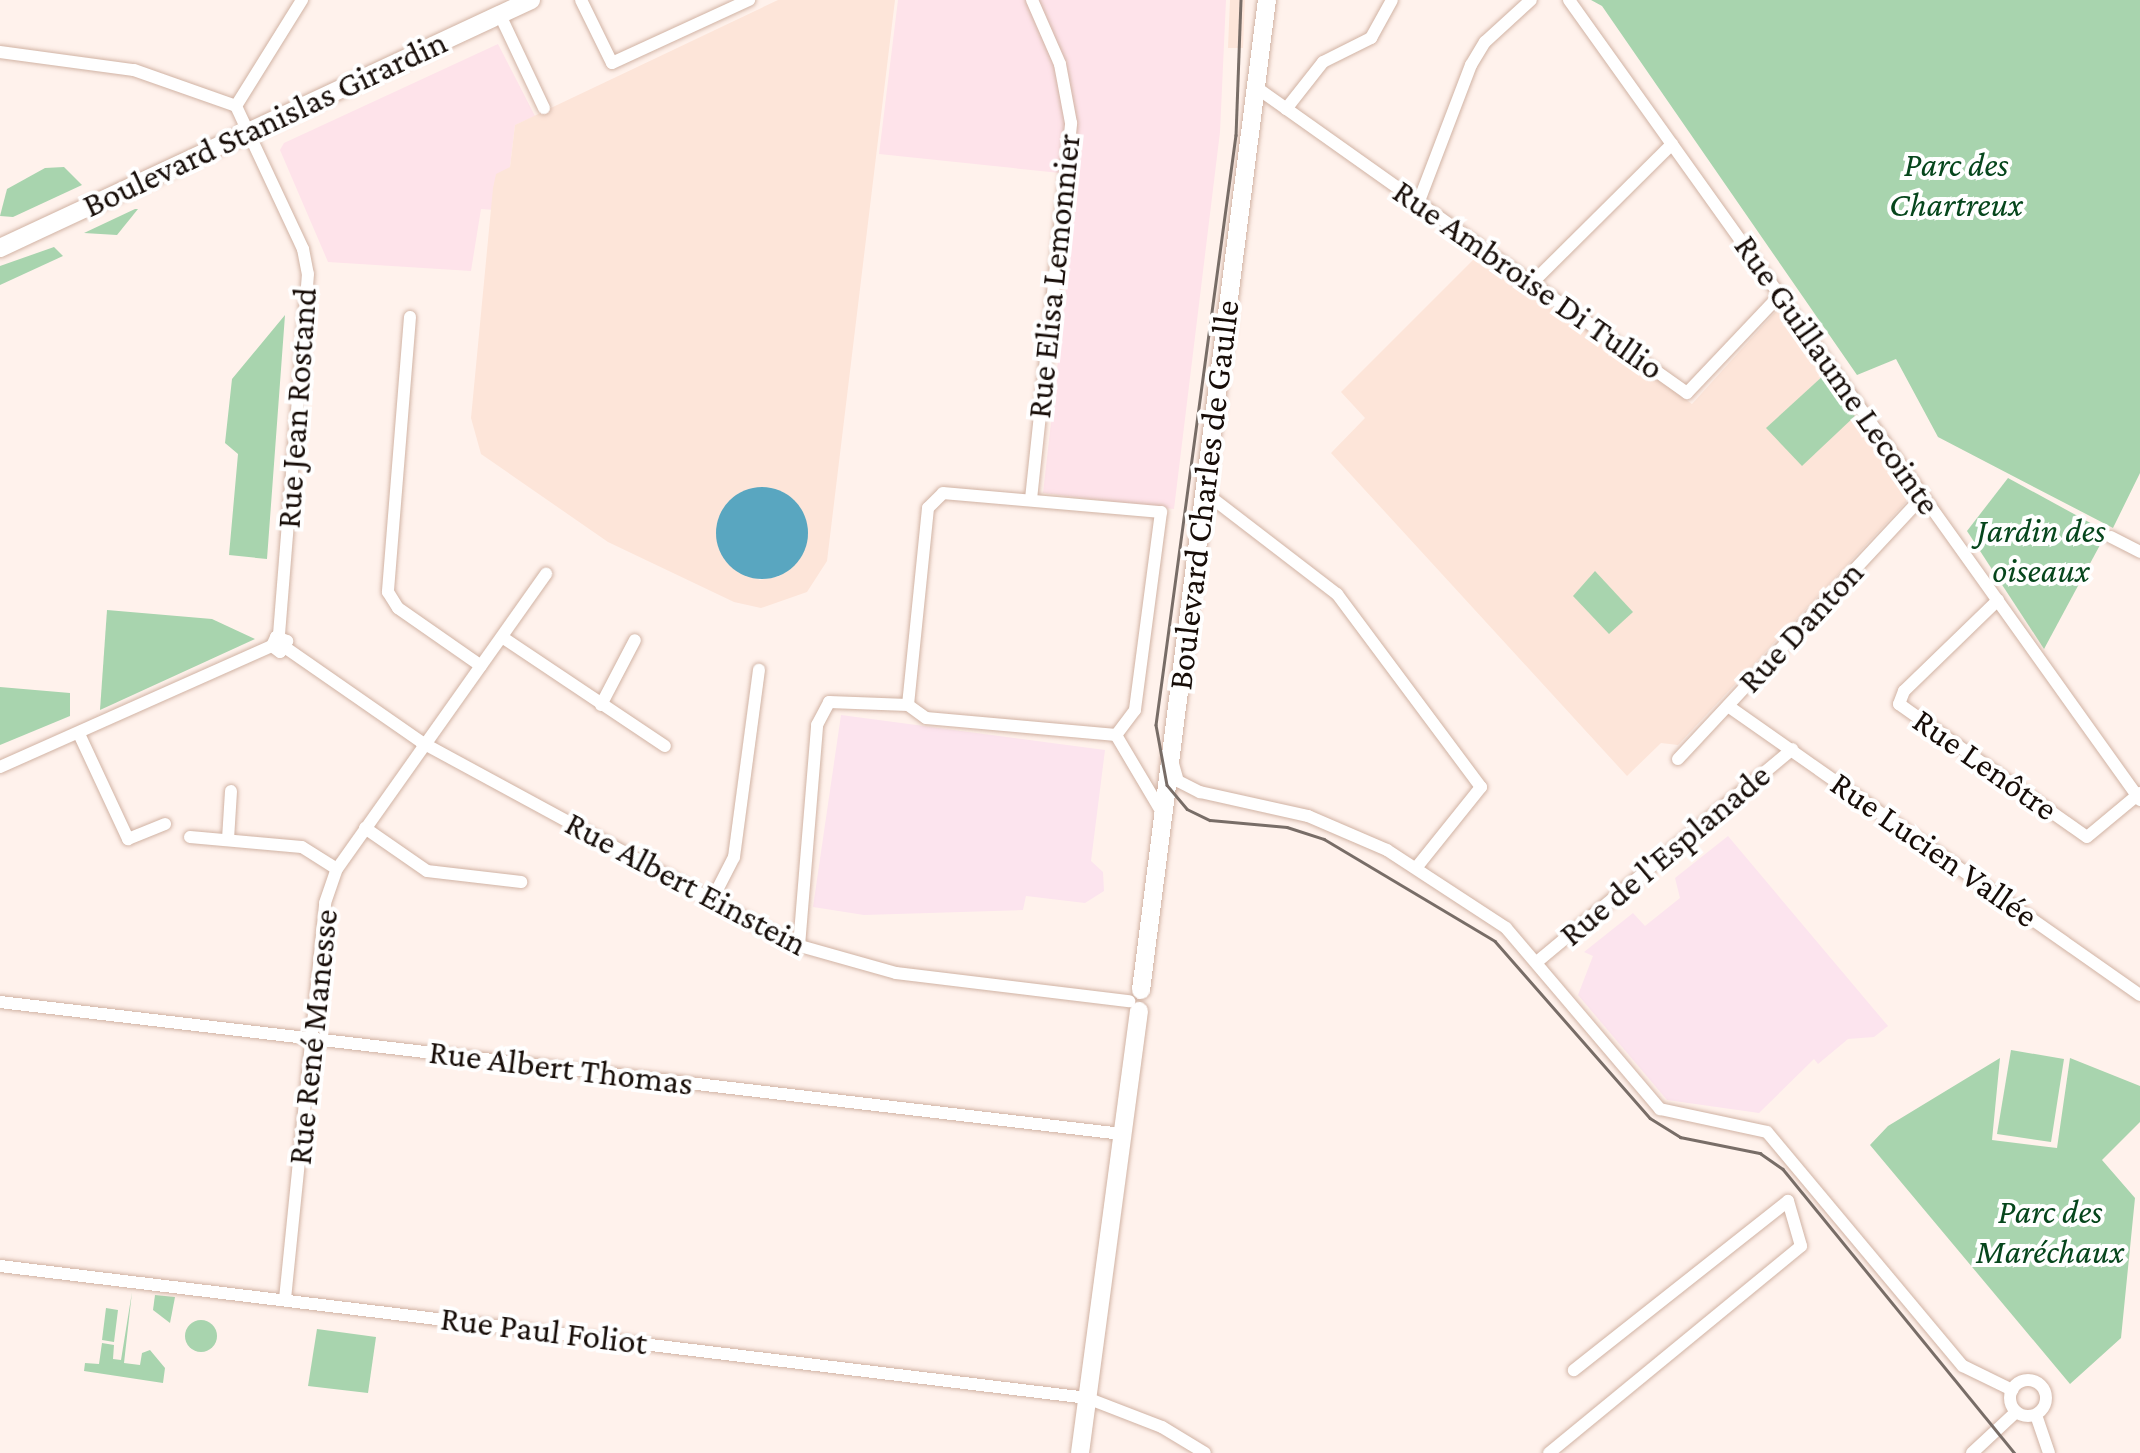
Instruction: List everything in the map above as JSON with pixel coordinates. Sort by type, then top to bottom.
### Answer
[{"type":"street","points":[[0,52],[134,70],[236,106],[302,0]]},
{"type":"street","name":"Boulevard Stanislas Girardin","points":[[0,248],[530,0]]},
{"type":"street","points":[[581,0],[612,63],[749,0]]},
{"type":"street","name":"Rue Elisa Lemonnier","points":[[1030,499],[1072,123],[1060,64],[1032,0]]},
{"type":"street","name":"Boulevard Charles de Gaulle","points":[[1080,1453],[1267,0]]},
{"type":"street","points":[[1286,108],[1324,62],[1371,38],[1392,0]]},
{"type":"street","points":[[1418,201],[1471,64],[1531,0]]},
{"type":"street","name":"Rue Guillaume Lecointe","points":[[1569,0],[2139,796]]},
{"type":"street","points":[[500,14],[544,108]]},
{"type":"street","name":"Rue Ambroise Di Tullio","points":[[1256,88],[1687,394],[1780,295]]},
{"type":"street","name":"Rue Jean Rostand","points":[[236,106],[303,249],[308,274],[279,643]]},
{"type":"street","points":[[1534,282],[1672,144]]},
{"type":"street","points":[[410,318],[388,592],[398,608],[481,666]]},
{"type":"street","points":[[1204,492],[1337,594],[1481,787],[1417,867]]},
{"type":"street","points":[[908,704],[928,508],[943,493],[1161,512],[1135,710],[1116,736]]},
{"type":"street","name":"Rue Danton","points":[[1678,760],[1923,496]]},
{"type":"street","points":[[2110,537],[2140,552]]},
{"type":"street","name":"Rue René Manesse","points":[[285,1299],[325,903],[337,869],[546,574]]},
{"type":"street","name":"Rue Lenôtre","points":[[1998,600],[1904,691],[1899,704],[2087,837],[2139,796]]},
{"type":"street","points":[[502,637],[665,746]]},
{"type":"street","points":[[601,705],[636,640]]},
{"type":"street","points":[[0,767],[80,736],[279,643]]},
{"type":"street","name":"Rue Albert Einstein","points":[[279,643],[426,744],[799,946],[896,974],[1136,1001]]},
{"type":"street","points":[[712,900],[734,857],[759,670]]},
{"type":"street","points":[[799,946],[821,712],[840,699],[908,704],[926,718],[1116,736]]},
{"type":"street","name":"Rue Lucien Vallée","points":[[1728,706],[2140,995]]},
{"type":"street","points":[[80,736],[128,838],[165,824]]},
{"type":"street","points":[[1116,736],[1163,814]]},
{"type":"street","name":"Rue de l'Esplanade","points":[[1538,961],[1792,750]]},
{"type":"street","points":[[1170,753],[1178,782],[1200,792],[1308,816],[1417,867],[1506,928],[1660,1109],[1768,1132],[1963,1366],[2012,1390]]},
{"type":"street","points":[[228,839],[231,791]]},
{"type":"street","points":[[365,828],[427,871],[521,882]]},
{"type":"street","points":[[190,837],[302,847],[337,869]]},
{"type":"street","name":"Rue Albert Thomas","points":[[0,1002],[1122,1134]]},
{"type":"street","points":[[1549,1453],[1802,1246],[1788,1200],[1574,1370]]},
{"type":"street","name":"Rue Paul Foliot","points":[[0,1266],[1088,1398],[1162,1427],[1205,1453]]},
{"type":"street","points":[[2012,1390],[2026,1381],[2041,1386],[2046,1401],[2036,1414]]},
{"type":"street","points":[[2012,1390],[2016,1412]]},
{"type":"street","points":[[2016,1412],[2036,1414]]},
{"type":"street","points":[[1981,1450],[2016,1412]]},
{"type":"street","points":[[2036,1414],[2049,1453]]},
{"type":"shaded area","points":[[778,0],[895,0],[827,561],[807,592],[761,608],[734,602],[608,542],[481,454],[471,418],[493,188],[496,174],[510,167],[515,125]],"holes":[[[762,487],[783,492],[799,507],[808,530],[780,576],[760,580],[729,564],[718,522],[727,503]]]},
{"type":"shaded area","points":[[898,0],[1226,0],[1220,132],[1174,509],[1043,493],[1079,175],[879,154]]},
{"type":"shaded area","points":[[1230,0],[1245,0],[1243,48],[1228,48]]},
{"type":"shaded area","points":[[498,44],[535,116],[515,125],[510,167],[493,188],[494,210],[481,209],[471,271],[328,262],[280,150],[284,143]]},
{"type":"shaded area","points":[[1480,253],[1692,404],[1778,309],[1907,489],[1906,502],[1678,745],[1661,743],[1627,776],[1331,453],[1365,418],[1341,392]]},
{"type":"shaded area","points":[[841,715],[1105,750],[1091,861],[1103,872],[1104,891],[1085,903],[1026,896],[1023,910],[864,915],[813,907]]},
{"type":"shaded area","points":[[1728,836],[1888,1026],[1874,1037],[1848,1039],[1818,1064],[1814,1059],[1759,1113],[1667,1100],[1578,995],[1593,956],[1584,952],[1633,913],[1645,926],[1680,898],[1675,878]]},
{"type":"green space","name":"Parc des Chartreux","points":[[1591,0],[2140,0],[2140,473],[2113,528],[1938,437],[1896,359],[1857,375],[1602,6]]},
{"type":"green space","points":[[64,167],[82,185],[13,217],[0,216],[7,189],[45,168]]},
{"type":"green space","points":[[135,209],[117,235],[84,233]]},
{"type":"green space","points":[[54,247],[63,256],[0,285],[0,266]]},
{"type":"green space","points":[[285,315],[267,559],[229,555],[238,454],[225,443],[232,379]]},
{"type":"green space","points":[[1825,374],[1855,416],[1802,466],[1766,428]]},
{"type":"green space","name":"Jardin des oiseaux","points":[[2008,478],[2107,532],[2044,649],[1967,531]]},
{"type":"green space","points":[[1595,571],[1633,612],[1609,634],[1573,596]]},
{"type":"green space","points":[[107,610],[212,619],[255,639],[100,710]]},
{"type":"green space","points":[[0,687],[70,693],[70,716],[0,745]]},
{"type":"green space","points":[[2011,1050],[2064,1059],[2051,1142],[1997,1134]]},
{"type":"green space","name":"Parc des Maréchaux","points":[[2000,1058],[1992,1140],[2057,1148],[2070,1058],[2140,1086],[2140,1122],[2102,1160],[2135,1198],[2121,1338],[2070,1384],[1870,1145],[1888,1126]]},
{"type":"green space","points":[[132,1292],[124,1363],[140,1365],[142,1353],[150,1350],[165,1368],[163,1383],[84,1371],[85,1363],[99,1364],[102,1343],[114,1345],[113,1359],[121,1360]]},
{"type":"green space","points":[[155,1295],[175,1297],[170,1323],[153,1310]]},
{"type":"green space","points":[[106,1308],[118,1310],[114,1342],[102,1340]]},
{"type":"green space","points":[[201,1320],[212,1325],[217,1336],[212,1347],[201,1352],[190,1347],[185,1336],[190,1325]]},
{"type":"green space","points":[[317,1329],[376,1337],[368,1393],[308,1386]]},
{"type":"water","points":[[762,487],[779,491],[794,501],[804,516],[808,533],[804,550],[794,565],[779,575],[762,579],[745,575],[730,565],[720,550],[716,533],[720,516],[730,501],[745,491]]},
{"type":"tram line","points":[[1241,0],[1236,135],[1156,725],[1167,785],[1187,809],[1210,820],[1287,827],[1324,839],[1495,941],[1650,1118],[1680,1137],[1760,1153],[1783,1169],[2015,1453]]}]
